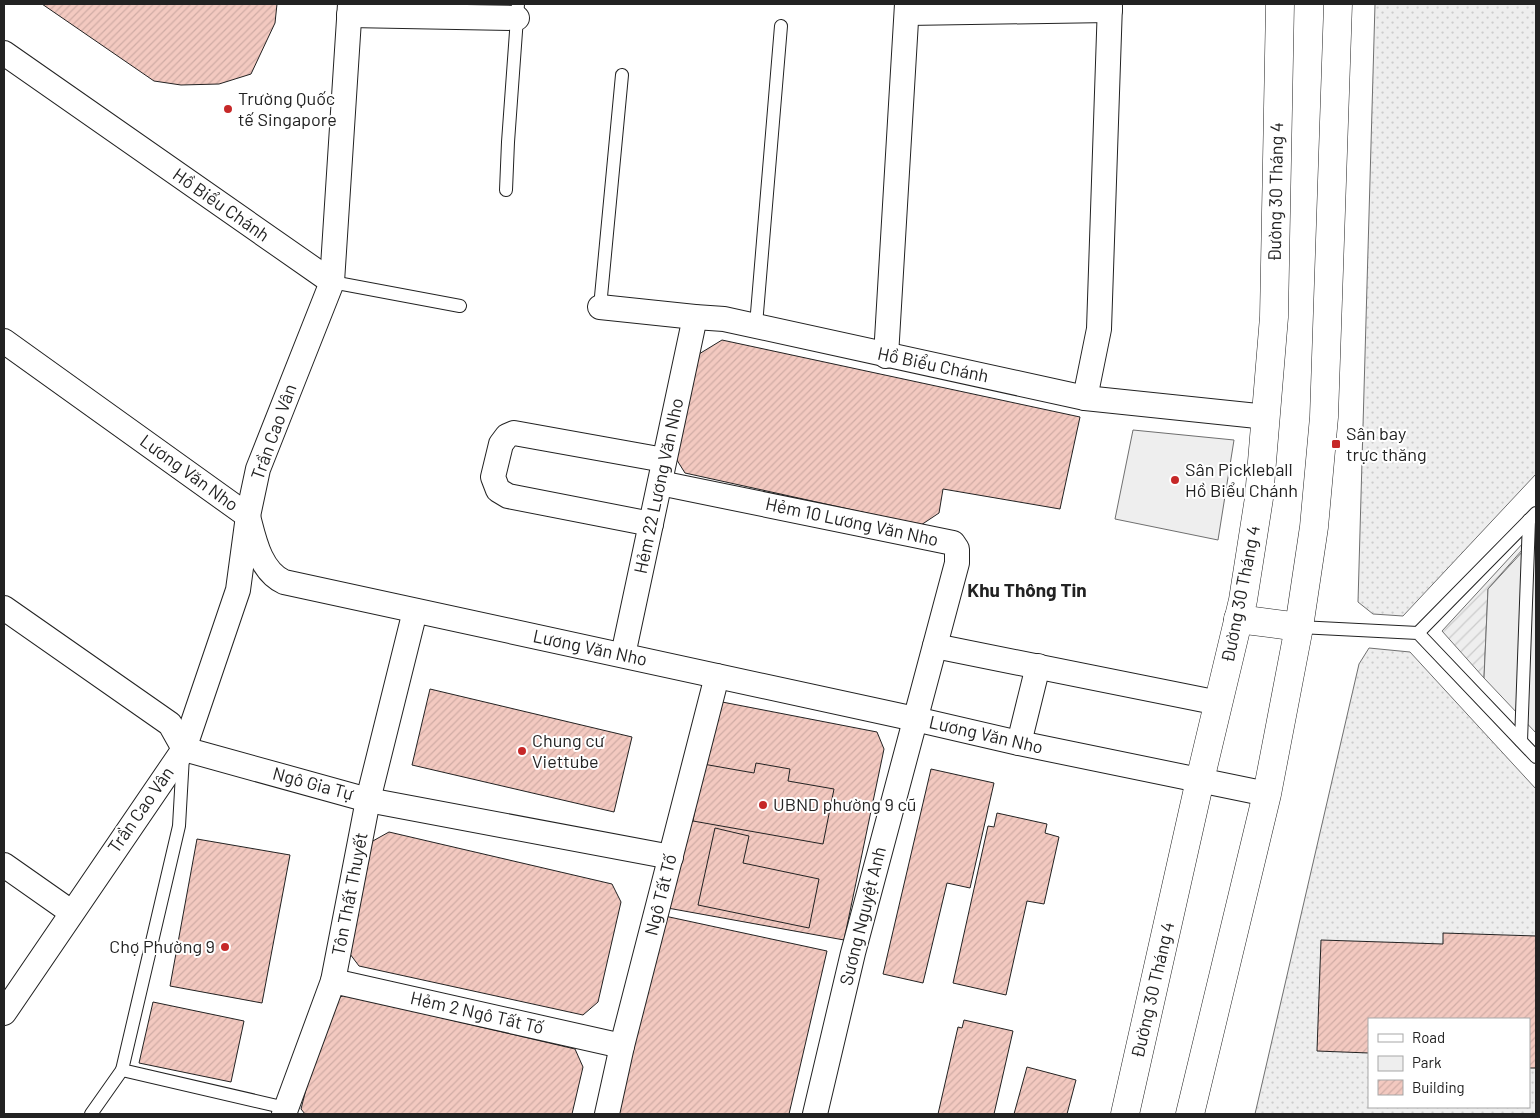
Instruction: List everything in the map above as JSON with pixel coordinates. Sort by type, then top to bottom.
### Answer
[{"type":"main road","name":"Đường 30 Tháng 4","points":[[1125,1114],[1200,780],[1243,600],[1259,498],[1274,317],[1280,4]]},
{"type":"main road","points":[[1190,1114],[1267,794],[1299,627],[1314,527],[1324,417],[1338,4]]},
{"type":"main road","points":[[1238,619],[1299,627]]},
{"type":"street","points":[[886,356],[907,8],[1110,7],[1099,329],[1085,398]]},
{"type":"street","points":[[349,9],[518,11]]},
{"type":"street","name":"Trần Cao Vân","points":[[4,1013],[71,912],[184,749],[238,590],[248,516],[258,469],[332,282],[349,9]]},
{"type":"street","name":"Hồ Biểu Chánh","points":[[4,53],[332,282]]},
{"type":"street","name":"Hồ Biểu Chánh","points":[[600,307],[695,318],[724,319],[756,325],[886,356],[1085,398],[1267,417]]},
{"type":"street","name":"Hẻm 22 Lương Văn Nho","points":[[623,655],[695,318]]},
{"type":"street","name":"Lương Văn Nho","points":[[4,341],[248,516],[259,554],[276,579],[284,582],[915,718],[1019,743],[1267,794]]},
{"type":"street","points":[[651,524],[508,496],[498,490],[493,477],[501,444],[507,436],[514,433],[662,472]]},
{"type":"street","name":"Hẻm 10 Lương Văn Nho","points":[[662,472],[953,543],[957,549],[957,563],[915,718]]},
{"type":"street","points":[[4,608],[170,724],[184,749]]},
{"type":"street","name":"Tôn Thất Thuyết","points":[[285,1111],[333,981],[368,800],[415,611]]},
{"type":"street","points":[[935,646],[1219,703]]},
{"type":"street","points":[[1019,743],[1038,666]]},
{"type":"street","name":"Ngô Tất Tố","points":[[607,1114],[622,1046],[717,676]]},
{"type":"street","name":"Sương Nguyệt Anh","points":[[815,1114],[852,953],[915,718]]},
{"type":"street","name":"Ngô Gia Tự","points":[[184,749],[368,800],[671,857]]},
{"type":"street","points":[[4,865],[71,912]]},
{"type":"street","name":"Hẻm 2 Ngô Tất Tố","points":[[333,981],[622,1046]]},
{"type":"lane","points":[[506,190],[518,11]]},
{"type":"lane","points":[[756,325],[781,26]]},
{"type":"lane","points":[[600,307],[622,75]]},
{"type":"lane","name":"Hồ Biểu Chánh","points":[[332,282],[460,306]]},
{"type":"lane","points":[[1418,633],[1533,517]]},
{"type":"lane","points":[[1521,741],[1533,517]]},
{"type":"lane","points":[[1299,627],[1418,633],[1536,757]]},
{"type":"lane","points":[[91,1114],[122,1070],[179,826],[184,749]]},
{"type":"lane","points":[[122,1070],[285,1111]]},
{"type":"green space","points":[[1375,4],[1536,4],[1536,474],[1403,616],[1373,614],[1358,602]]},
{"type":"green space","name":"Sân Pickleball Hồ Biểu Chánh","points":[[1133,430],[1234,440],[1218,540],[1115,519]]},
{"type":"green space","points":[[1536,529],[1536,534],[1488,589],[1484,678],[1442,631]]},
{"type":"green space","points":[[1369,648],[1410,652],[1536,789],[1536,1114],[1255,1114],[1359,664]]},
{"type":"shaded area","points":[[1536,537],[1536,733],[1484,678],[1488,589]]},
{"type":"building","points":[[42,4],[277,4],[275,23],[251,74],[219,84],[181,85],[154,81]]},
{"type":"building","points":[[722,340],[1080,417],[1060,509],[943,489],[939,513],[921,525],[685,473],[675,457],[699,354]]},
{"type":"building","name":"Chung cư Viettube","points":[[430,689],[632,737],[614,812],[412,765]]},
{"type":"building","points":[[717,701],[877,732],[884,749],[844,940],[662,907]]},
{"type":"building","name":"UBND phường 9 cũ","points":[[756,763],[790,769],[788,781],[834,789],[823,844],[693,821],[703,764],[754,773]]},
{"type":"building","points":[[931,769],[994,783],[970,888],[947,883],[923,983],[883,974]]},
{"type":"building","points":[[997,813],[1047,824],[1045,833],[1059,837],[1044,904],[1027,901],[1006,995],[953,983],[988,826],[994,827]]},
{"type":"building","points":[[715,828],[749,836],[743,863],[819,879],[809,928],[698,905]]},
{"type":"building","points":[[389,832],[612,884],[621,902],[598,1002],[583,1015],[359,966],[347,950],[371,842]]},
{"type":"building","points":[[197,839],[290,855],[262,1003],[170,986]]},
{"type":"building","points":[[660,915],[827,951],[789,1114],[615,1114]]},
{"type":"building","points":[[1443,933],[1536,936],[1536,1068],[1530,1068],[1530,1018],[1368,1018],[1368,1053],[1317,1051],[1321,940],[1443,944]]},
{"type":"building","points":[[345,995],[575,1049],[583,1067],[572,1114],[305,1114],[301,1109],[328,1002]]},
{"type":"building","points":[[153,1002],[244,1021],[231,1082],[139,1063]]},
{"type":"building","points":[[964,1020],[1013,1031],[994,1114],[938,1114],[958,1027],[962,1028]]},
{"type":"building","points":[[1027,1067],[1076,1080],[1067,1114],[1014,1114]]},
{"type":"place","name":"Trường Quốc tế Singapore","points":[[228,109]]},
{"type":"place","name":"Sân bay trực thăng","points":[[1336,444]]},
{"type":"place","name":"Sân Pickleball Hồ Biểu Chánh","points":[[1175,480]]},
{"type":"place","name":"Chung cư Viettube","points":[[522,751]]},
{"type":"place","name":"UBND phường 9 cũ","points":[[763,805]]},
{"type":"place","name":"Chợ Phường 9","points":[[225,947]]},
{"type":"district","name":"Khu Thông Tin","points":[[1027,590]]}]
